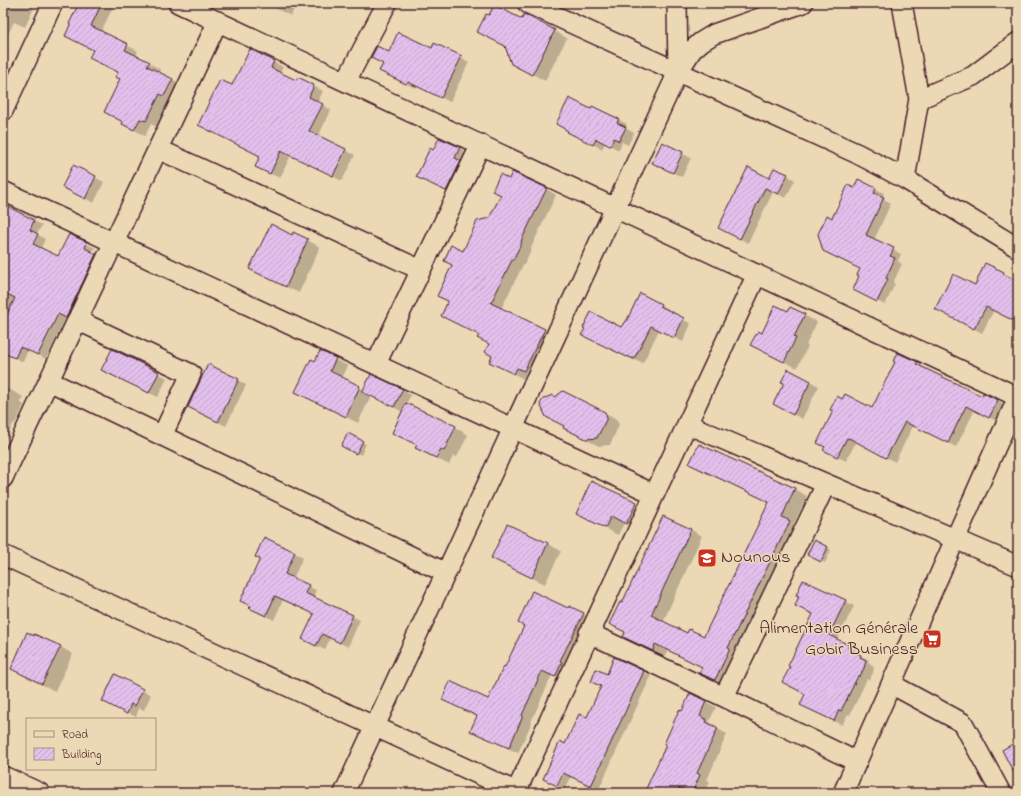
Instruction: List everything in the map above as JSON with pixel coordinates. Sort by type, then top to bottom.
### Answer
[{"type":"street","points":[[3,111],[53,3]]},
{"type":"street","points":[[178,3],[1018,397],[843,793]]},
{"type":"street","points":[[346,81],[387,3]]},
{"type":"street","points":[[527,3],[858,154],[905,179],[1018,248]]},
{"type":"street","points":[[677,3],[678,72]]},
{"type":"street","points":[[344,793],[678,72],[692,50],[714,34],[803,3]]},
{"type":"street","points":[[902,3],[919,99],[905,179]]},
{"type":"street","points":[[3,478],[218,21]]},
{"type":"street","points":[[919,99],[973,76],[1018,42]]},
{"type":"street","points":[[376,364],[481,144]]},
{"type":"street","points":[[158,150],[421,270]]},
{"type":"street","points":[[3,191],[654,494]]},
{"type":"street","points":[[3,555],[517,792],[589,633],[756,274]]},
{"type":"street","points":[[77,320],[191,374],[162,436]]},
{"type":"street","points":[[49,381],[446,573]]},
{"type":"street","points":[[687,424],[1018,566]]},
{"type":"street","points":[[724,697],[826,484]]},
{"type":"street","points":[[589,633],[857,762]]},
{"type":"street","points":[[891,684],[963,723],[1001,793]]},
{"type":"street","points":[[3,776],[40,793]]},
{"type":"building","points":[[79,3],[102,3],[91,26],[128,44],[125,50],[150,62],[147,66],[173,79],[164,96],[160,94],[146,121],[140,119],[134,130],[122,124],[123,122],[104,112],[120,79],[115,77],[118,72],[89,58],[93,50],[65,36]]},
{"type":"building","points":[[494,5],[522,19],[524,14],[555,30],[532,75],[511,64],[505,46],[477,32],[486,14],[489,15]]},
{"type":"building","points":[[398,32],[432,48],[434,43],[462,56],[441,98],[408,82],[406,84],[379,71],[383,64],[371,58],[377,46],[389,52]]},
{"type":"building","points":[[250,49],[274,61],[271,68],[296,80],[298,77],[314,85],[309,97],[323,104],[309,131],[346,149],[333,176],[281,151],[270,174],[255,167],[260,156],[198,125],[220,80],[232,85]]},
{"type":"building","points":[[569,98],[591,109],[592,106],[619,119],[617,123],[626,127],[619,141],[614,138],[610,146],[596,139],[593,145],[567,132],[568,131],[556,124]]},
{"type":"building","points":[[439,138],[460,147],[455,158],[461,161],[446,191],[416,177],[430,148],[433,150]]},
{"type":"building","points":[[662,142],[683,152],[673,173],[652,163]]},
{"type":"building","points":[[73,165],[96,176],[85,199],[62,187]]},
{"type":"building","points":[[748,167],[769,178],[774,168],[788,174],[778,194],[765,188],[740,239],[718,228]]},
{"type":"building","points":[[512,172],[547,188],[491,303],[545,329],[524,371],[517,368],[514,374],[489,362],[492,356],[485,352],[489,344],[477,338],[479,335],[441,316],[448,301],[437,296],[452,265],[444,261],[451,245],[463,251],[477,221],[489,218],[501,195],[492,191],[500,174],[509,179]]},
{"type":"building","points":[[858,179],[876,188],[874,193],[884,197],[866,235],[894,248],[890,256],[895,258],[886,278],[888,279],[877,302],[853,290],[859,276],[857,275],[860,269],[823,251],[818,234],[827,215],[832,218],[848,185],[854,188]]},
{"type":"building","points":[[3,204],[34,220],[30,230],[38,234],[33,244],[58,256],[69,234],[87,242],[85,248],[96,254],[66,318],[58,314],[38,355],[20,347],[15,358],[3,353],[3,323],[15,298],[3,292]]},
{"type":"building","points":[[271,224],[292,235],[293,232],[308,239],[286,287],[249,269]]},
{"type":"building","points":[[985,263],[1004,272],[1003,274],[1018,282],[1018,323],[986,307],[974,329],[935,309],[953,274],[975,285]]},
{"type":"building","points":[[640,293],[661,304],[660,306],[684,318],[674,338],[651,326],[634,359],[581,335],[585,329],[583,328],[591,312],[621,327],[625,321],[626,322]]},
{"type":"building","points":[[775,305],[788,311],[790,307],[805,314],[794,337],[796,338],[784,362],[750,345],[758,331],[762,333]]},
{"type":"building","points":[[112,349],[159,372],[149,393],[101,370]]},
{"type":"building","points":[[320,351],[336,358],[330,371],[360,386],[346,417],[295,392],[311,359],[315,361]]},
{"type":"building","points":[[898,353],[918,362],[916,364],[982,396],[983,393],[998,400],[989,418],[966,406],[948,443],[905,422],[886,458],[849,438],[847,438],[837,457],[823,450],[825,447],[817,443],[833,411],[830,410],[837,396],[842,399],[845,394],[872,408]]},
{"type":"building","points":[[208,364],[239,379],[218,422],[188,407]]},
{"type":"building","points":[[788,369],[811,381],[793,415],[773,404],[784,383],[781,382]]},
{"type":"building","points":[[371,374],[403,389],[394,407],[362,392]]},
{"type":"building","points":[[563,391],[605,412],[607,418],[597,438],[586,439],[563,428],[564,426],[546,417],[540,404],[543,399],[552,395],[555,397]]},
{"type":"building","points":[[406,403],[456,426],[444,451],[441,449],[436,458],[415,448],[417,445],[392,433]]},
{"type":"building","points":[[348,433],[363,441],[356,454],[341,446]]},
{"type":"building","points":[[699,444],[795,488],[782,517],[790,521],[728,648],[730,649],[715,680],[699,673],[702,667],[655,644],[653,651],[623,637],[625,632],[609,624],[620,602],[622,603],[663,516],[691,529],[651,615],[687,633],[689,629],[704,636],[769,502],[689,464]]},
{"type":"building","points":[[591,481],[637,502],[626,524],[611,516],[605,528],[576,514]]},
{"type":"building","points":[[507,524],[548,543],[532,578],[491,558]]},
{"type":"building","points":[[264,537],[295,552],[285,574],[309,585],[305,593],[353,615],[340,643],[322,634],[316,646],[302,639],[314,614],[275,596],[266,616],[249,608],[251,606],[240,601],[260,559],[255,557]]},
{"type":"building","points":[[814,540],[828,547],[821,562],[807,555]]},
{"type":"building","points":[[803,580],[846,600],[829,635],[849,645],[848,648],[861,655],[860,657],[866,660],[860,676],[858,676],[841,711],[839,710],[834,721],[800,705],[805,694],[782,682],[813,614],[795,606],[799,596],[796,595]]},
{"type":"building","points":[[532,591],[568,608],[569,606],[584,613],[560,661],[562,662],[555,677],[542,671],[509,748],[470,731],[477,716],[442,700],[450,681],[488,699],[524,626],[518,623]]},
{"type":"building","points":[[27,632],[61,646],[42,684],[11,669]]},
{"type":"building","points":[[614,657],[644,671],[591,786],[563,773],[557,786],[543,779],[560,741],[565,744],[579,714],[587,717],[601,686],[591,682],[596,669],[607,674]]},
{"type":"building","points":[[115,674],[143,689],[135,706],[131,704],[127,714],[102,701]]},
{"type":"building","points":[[690,693],[706,701],[700,716],[707,720],[706,722],[718,728],[697,773],[700,775],[692,793],[679,788],[676,793],[644,793],[666,745],[664,744],[679,710],[682,711]]},
{"type":"building","points":[[1018,741],[1018,781],[1002,750]]},
{"type":"place","name":"Nounous","points":[[707,558]]},
{"type":"place","name":"Alimentation Générale Gobir Business","points":[[932,639]]}]
